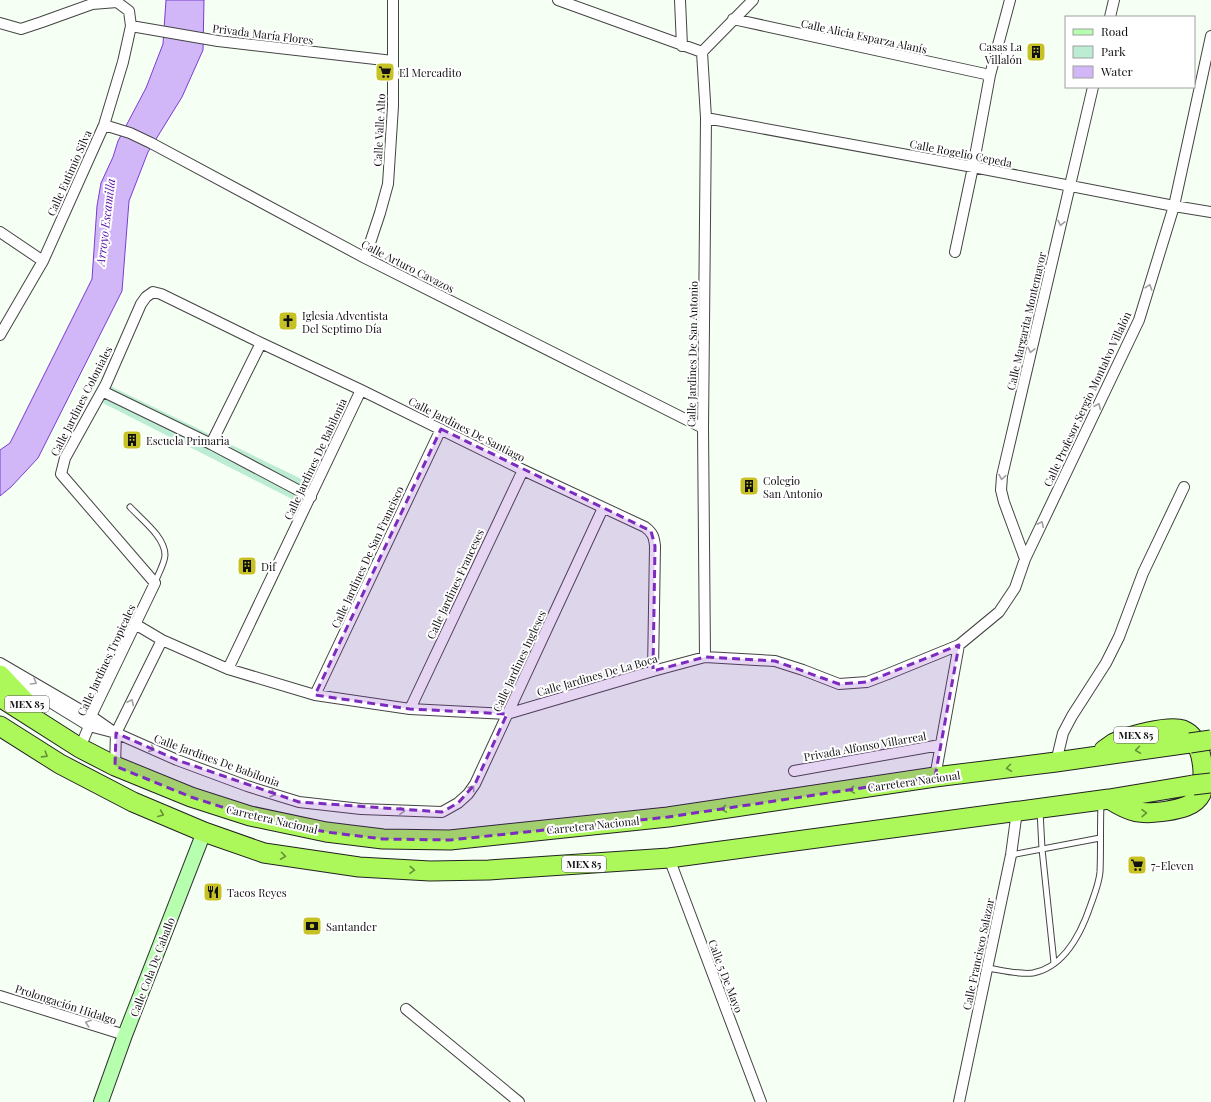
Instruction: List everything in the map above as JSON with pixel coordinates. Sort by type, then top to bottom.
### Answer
[{"type":"highway","name":"MEX 85","points":[[0,673],[54,732]]},
{"type":"highway","name":"Carretera Nacional","points":[[0,697],[80,748],[115,766],[191,797],[250,816],[326,832],[383,839],[450,840],[668,818],[935,777],[1094,757],[1211,740]]},
{"type":"highway","name":"MEX 85","points":[[0,726],[9,736],[133,802],[204,832],[264,853],[360,867],[422,871],[490,870],[669,858],[1105,799],[1202,784]]},
{"type":"highway","name":"MEX 85","points":[[1094,757],[1114,743],[1135,735],[1164,729],[1182,730],[1191,736],[1200,750],[1203,779],[1201,794],[1192,803],[1181,809],[1138,813],[1123,808],[1105,799]]},
{"type":"main road","name":"Calle Cola De Caballo","points":[[101,1102],[125,1035],[204,832]]},
{"type":"street","name":"Calle Valle Alto","points":[[364,258],[380,213],[388,184],[393,106],[393,0]]},
{"type":"street","points":[[558,0],[702,52],[753,0]]},
{"type":"street","points":[[680,0],[682,46]]},
{"type":"street","points":[[955,252],[990,75],[1010,0]]},
{"type":"street","points":[[1110,16],[1114,0]]},
{"type":"street","points":[[0,23],[21,29],[92,4],[117,1]]},
{"type":"street","name":"Calle Eutimio Silva","points":[[0,335],[43,261],[104,125],[123,62],[131,26],[129,11],[117,1]]},
{"type":"street","name":"Calle Alicia Esparza Alanís","points":[[733,19],[990,75]]},
{"type":"street","name":"Privada María Flores","points":[[131,26],[218,41],[393,61]]},
{"type":"street","name":"Calle Profesor Sergio Montalvo Villalón","points":[[1024,559],[1139,320],[1174,206],[1211,36]]},
{"type":"street","name":"Calle Jardines De San Antonio","points":[[702,52],[706,118],[703,428],[705,657]]},
{"type":"street","name":"Calle Margarita Montemayor","points":[[1024,559],[1004,502],[1001,490],[1002,476],[1093,88]]},
{"type":"street","name":"Calle Rogelio Cepeda","points":[[706,118],[1211,212]]},
{"type":"street","name":"Calle Arturo Cavazos","points":[[104,125],[130,133],[151,143],[364,258],[703,428]]},
{"type":"street","points":[[0,232],[43,261]]},
{"type":"street","name":"Calle Jardines De Santiago","points":[[146,297],[153,292],[161,294],[261,344],[361,390],[651,531],[654,538],[652,671]]},
{"type":"street","name":"Calle Jardines Coloniales","points":[[146,297],[141,304],[102,391],[65,458],[61,474],[155,583]]},
{"type":"street","points":[[211,444],[261,344]]},
{"type":"street","name":"Calle Jardines De Babilonia","points":[[228,669],[311,498],[361,390]]},
{"type":"street","points":[[102,391],[211,444],[311,498]]},
{"type":"street","name":"Calle Jardines De San Francisco","points":[[315,695],[441,429]]},
{"type":"street","name":"Calle Jardines Franceses","points":[[410,708],[523,470]]},
{"type":"street","points":[[1056,762],[1063,733],[1072,716],[1106,663],[1119,637],[1143,573],[1184,487]]},
{"type":"street","name":"Calle Jardines Ingleses","points":[[442,812],[458,803],[468,794],[475,784],[603,508]]},
{"type":"street","name":"Calle Jardines De La Boca","points":[[135,624],[162,640],[228,669],[315,695],[410,708],[507,714],[652,671],[705,657],[775,661],[839,684],[867,682],[959,645],[999,612],[1015,588],[1024,559]]},
{"type":"street","name":"Calle Jardines Tropicales","points":[[80,748],[89,726],[91,716],[155,583]]},
{"type":"street","points":[[115,766],[116,733],[162,640]]},
{"type":"street","points":[[935,777],[959,645]]},
{"type":"street","name":"MEX 85","points":[[0,662],[91,716]]},
{"type":"street","name":"Calle Jardines De Babilonia","points":[[0,673],[89,726],[116,733],[177,760],[247,786],[299,802],[361,809],[442,812]]},
{"type":"street","points":[[91,716],[116,733]]},
{"type":"street","name":"Privada Alfonso Villarreal","points":[[794,771],[940,745]]},
{"type":"street","name":"Calle Francisco Salazar","points":[[959,1102],[1011,855],[1017,811]]},
{"type":"street","name":"Calle 5 De Mayo","points":[[669,858],[761,1102]]},
{"type":"street","name":"Prolongación Hidalgo","points":[[0,996],[125,1035]]},
{"type":"street","points":[[406,1009],[519,1102]]},
{"type":"lane","points":[[130,507],[160,538],[163,547],[165,556],[155,583]]},
{"type":"lane","points":[[988,968],[1031,973],[1042,971],[1065,954],[1079,934],[1089,911],[1100,872],[1100,838],[1105,799]]},
{"type":"lane","points":[[1039,807],[1054,963]]},
{"type":"lane","points":[[1011,855],[1100,838]]},
{"type":"highlighted area","points":[[441,429],[651,531],[655,546],[653,671],[705,657],[775,661],[839,684],[867,682],[959,645],[935,777],[668,817],[450,840],[383,839],[326,832],[250,816],[191,797],[115,766],[116,733],[177,760],[299,802],[442,812],[458,803],[475,784],[507,714],[410,709],[315,695]]},
{"type":"green space","points":[[106,384],[316,486],[306,506],[97,400]]},
{"type":"water","name":"Arroyo Escamilla","points":[[166,0],[204,0],[203,50],[182,97],[148,152],[129,201],[122,291],[38,458],[11,487],[0,496],[0,450],[10,443],[92,279],[97,206],[101,183],[113,157],[118,141],[146,88],[163,44]]},
{"type":"place","name":"Casas La Villalón","points":[[1036,52]]},
{"type":"place","name":"El Mercadito","points":[[385,72]]},
{"type":"place","name":"Iglesia Adventista Del Septimo Día","points":[[288,321]]},
{"type":"place","name":"Escuela Primaria","points":[[132,440]]},
{"type":"place","name":"Colegio San Antonio","points":[[749,486]]},
{"type":"place","name":"Dif","points":[[247,566]]},
{"type":"place","name":"7-Eleven","points":[[1137,865]]},
{"type":"place","name":"Tacos Reyes","points":[[213,892]]},
{"type":"place","name":"Santander","points":[[312,926]]}]
